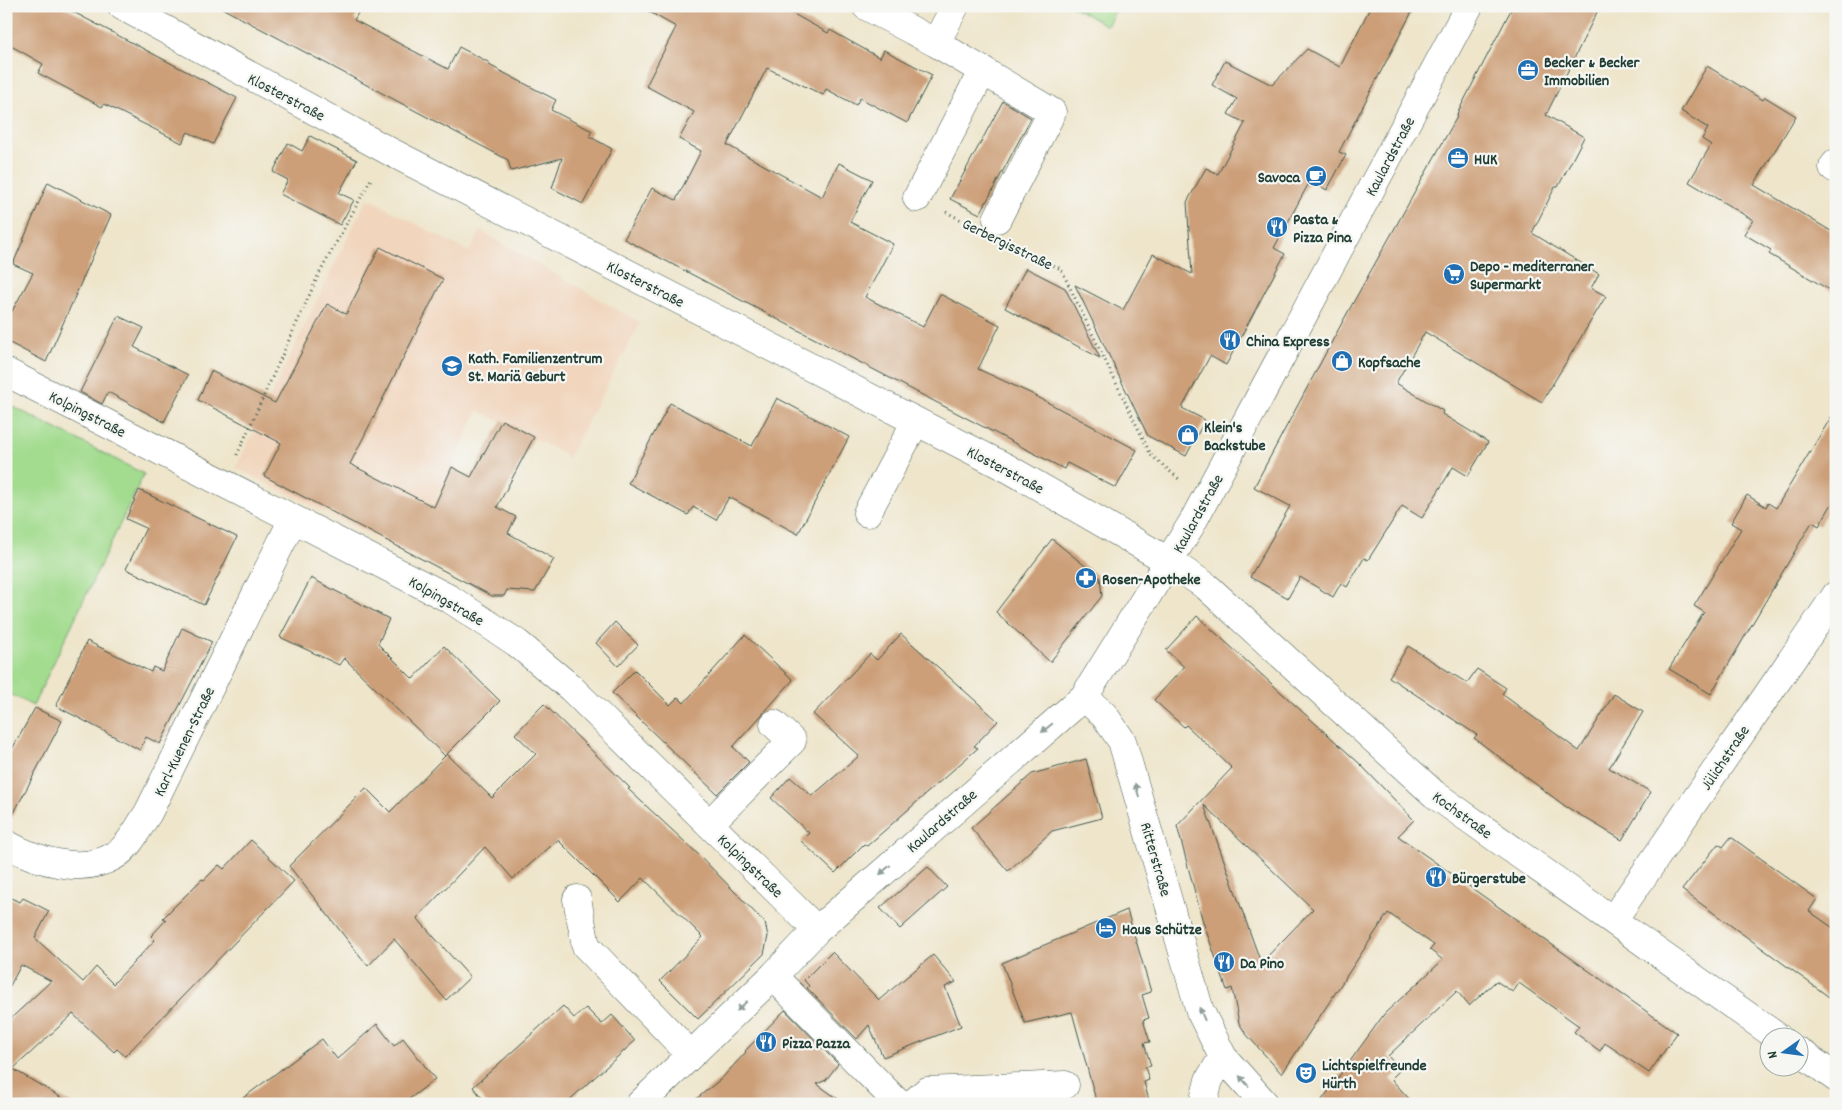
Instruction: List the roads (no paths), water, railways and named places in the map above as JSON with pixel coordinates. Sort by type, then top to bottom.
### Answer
[{"type":"street","name":"Klosterstraße","points":[[122,6],[387,150],[1009,469],[1170,562]]},
{"type":"street","points":[[866,6],[936,43],[1052,112],[997,219]]},
{"type":"street","points":[[936,43],[956,6]]},
{"type":"street","name":"Kaulardstraße","points":[[640,1104],[773,976],[817,930],[1084,697],[1170,562],[1204,501],[1468,6]]},
{"type":"street","points":[[917,198],[992,75]]},
{"type":"street","points":[[1836,163],[1833,167],[1836,169]]},
{"type":"street","name":"Kolpingstraße","points":[[6,372],[225,482],[450,599],[517,643],[570,688],[817,930]]},
{"type":"street","points":[[868,513],[916,422]]},
{"type":"street","name":"Karl-Kuenen-Straße","points":[[6,844],[57,864],[84,865],[115,856],[132,838],[148,813],[293,518]]},
{"type":"street","name":"Kochstraße","points":[[1170,562],[1206,586],[1434,794],[1765,1028]]},
{"type":"street","name":"Jülichstraße","points":[[1613,920],[1836,595]]},
{"type":"street","name":"Ritterstraße","points":[[1084,697],[1104,714],[1122,741],[1200,1011],[1223,1058],[1266,1104]]},
{"type":"street","points":[[709,824],[792,741],[774,724]]},
{"type":"street","points":[[577,899],[586,946],[691,1055]]},
{"type":"street","points":[[773,976],[899,1104]]},
{"type":"street","points":[[1203,1104],[1209,1080],[1223,1058]]},
{"type":"street","points":[[1810,1059],[1836,1078]]},
{"type":"street","points":[[912,1104],[927,1091],[1064,1085]]},
{"type":"place","name":"Becker & Becker Immobilien","points":[[1528,70]]},
{"type":"place","name":"HUK","points":[[1458,158]]},
{"type":"place","name":"Savoca","points":[[1316,176]]},
{"type":"place","name":"Pasta & Pizza Pina","points":[[1277,227]]},
{"type":"place","name":"Depo - mediterraner Supermarkt","points":[[1454,274]]},
{"type":"place","name":"China Express","points":[[1230,340]]},
{"type":"place","name":"Kopfsache","points":[[1342,361]]},
{"type":"place","name":"Kath. Familienzentrum St. Mariä Geburt","points":[[452,366]]},
{"type":"place","name":"Klein's Backstube","points":[[1188,435]]},
{"type":"place","name":"Rosen-Apotheke","points":[[1086,578]]},
{"type":"place","name":"Bürgerstube","points":[[1436,877]]},
{"type":"place","name":"Haus Schütze","points":[[1106,928]]},
{"type":"place","name":"Da Pino","points":[[1224,962]]},
{"type":"place","name":"Pizza Pazza","points":[[766,1042]]},
{"type":"place","name":"Lichtspielfreunde Hürth","points":[[1306,1073]]}]
